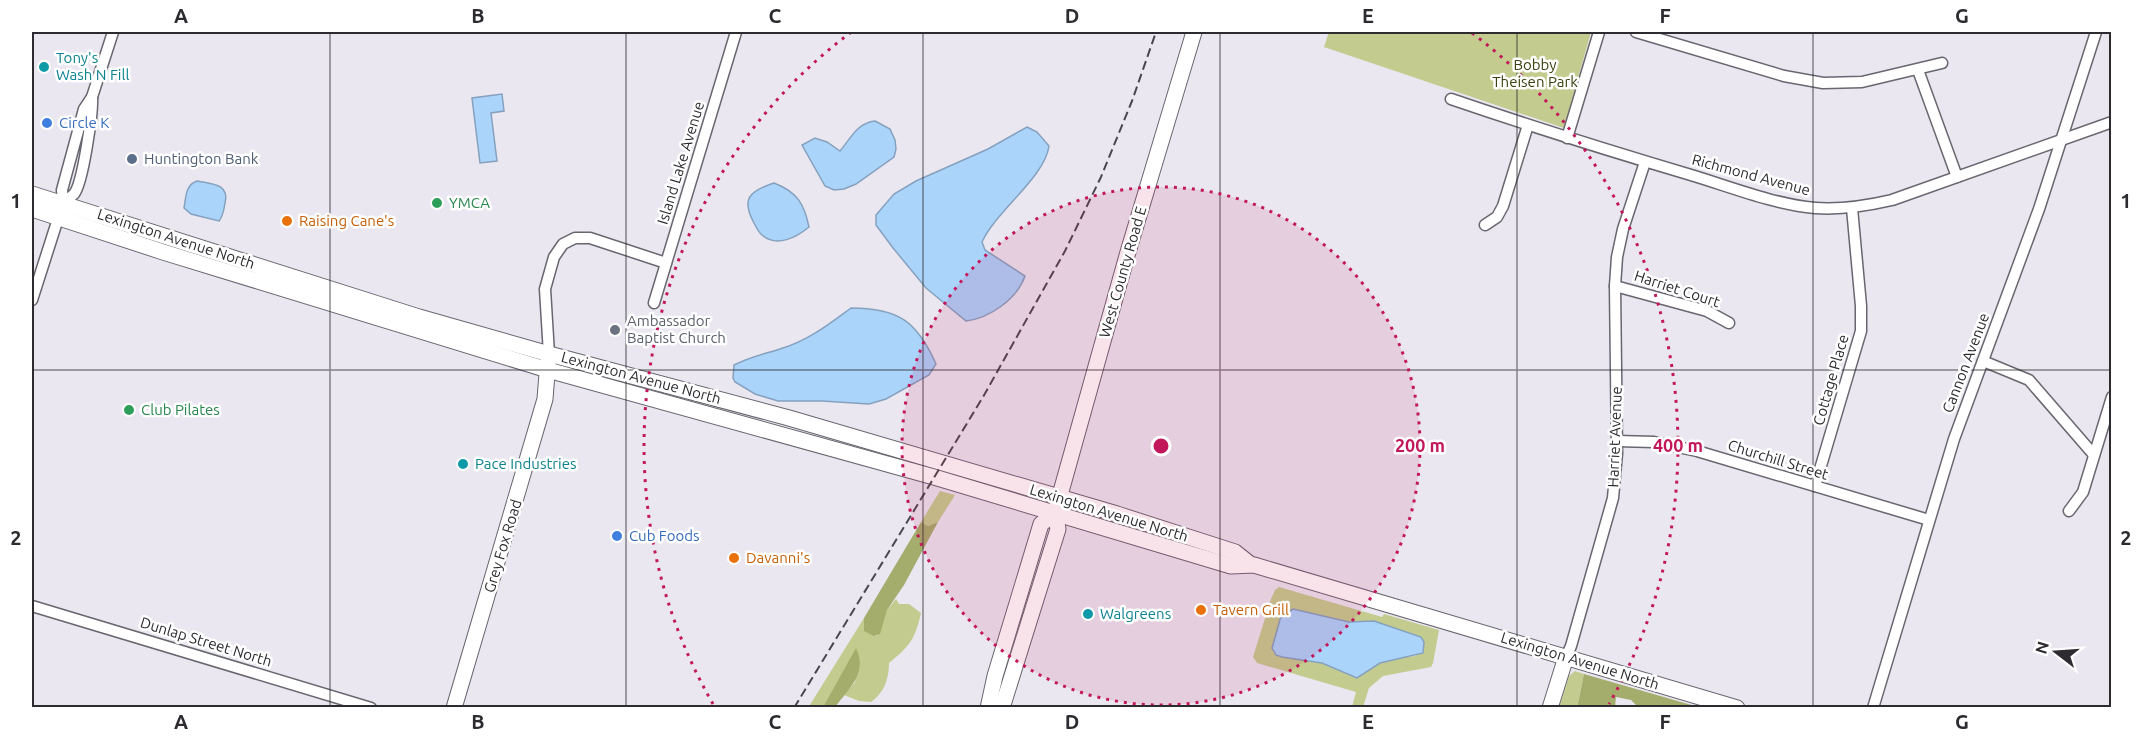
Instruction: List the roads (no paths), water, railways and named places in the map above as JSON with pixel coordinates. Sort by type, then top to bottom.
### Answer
[{"type":"main road","name":"West County Road E","points":[[1002,708],[1058,529],[1055,513],[1128,252],[1194,32]]},
{"type":"main road","name":"Lexington Avenue North","points":[[32,194],[60,210],[163,252],[548,370],[934,477],[1231,566],[1250,564]]},
{"type":"main road","name":"Lexington Avenue North","points":[[32,209],[60,210],[549,354],[778,415],[1060,497],[1235,552],[1250,564],[1737,708]]},
{"type":"main road","name":"Grey Fox Road","points":[[454,708],[545,399],[549,354]]},
{"type":"main road","name":"West County Road E","points":[[988,708],[995,676],[1041,524],[1055,513]]},
{"type":"main road","name":"Harriet Avenue","points":[[1550,708],[1566,657]]},
{"type":"street","points":[[32,300],[60,210],[62,190],[84,109],[92,97],[113,32]]},
{"type":"street","name":"Island Lake Avenue","points":[[654,303],[736,32]]},
{"type":"street","points":[[1567,138],[1599,32]]},
{"type":"street","points":[[1636,32],[1784,76],[1813,82],[1843,84],[1863,82],[1942,63]]},
{"type":"street","name":"Cannon Avenue","points":[[1873,708],[1954,439],[2022,259],[2096,32]]},
{"type":"street","points":[[1918,70],[1957,177]]},
{"type":"street","name":"Richmond Avenue","points":[[1451,99],[1528,126],[1645,162],[1792,205],[1814,208],[1852,208],[1892,200],[2112,122]]},
{"type":"street","points":[[1485,225],[1497,217],[1503,206],[1528,126]]},
{"type":"street","name":"Harriet Avenue","points":[[1566,657],[1608,519],[1616,476],[1615,285],[1620,242],[1645,162]]},
{"type":"street","name":"Cottage Place","points":[[1815,486],[1861,331],[1861,306],[1852,208]]},
{"type":"street","name":"Grey Fox Road","points":[[549,354],[544,289],[554,257],[563,244],[575,238],[590,238],[666,263]]},
{"type":"street","name":"Harriet Court","points":[[1615,285],[1707,311],[1729,324]]},
{"type":"street","points":[[1983,361],[2029,380],[2094,455]]},
{"type":"street","points":[[2069,511],[2083,492],[2112,397]]},
{"type":"street","name":"Churchill Street","points":[[1617,441],[1653,442],[1676,446],[1929,520]]},
{"type":"street","name":"Dunlap Street North","points":[[32,606],[371,708]]},
{"type":"water","points":[[502,94],[504,111],[491,113],[497,161],[480,163],[472,98]]},
{"type":"water","points":[[875,121],[890,129],[895,140],[894,157],[856,184],[834,190],[825,186],[802,145],[815,138],[827,142],[840,151],[859,128]]},
{"type":"water","points":[[1027,127],[1037,132],[1049,146],[1046,158],[1030,182],[998,218],[982,242],[985,250],[1025,276],[1016,292],[1002,306],[984,316],[966,321],[926,288],[876,225],[876,215],[894,194],[916,181],[988,149]]},
{"type":"water","points":[[197,181],[214,184],[225,192],[224,208],[219,221],[191,214],[184,208],[188,189]]},
{"type":"water","points":[[774,183],[788,190],[798,199],[805,211],[809,227],[787,240],[774,241],[761,234],[748,208],[748,202],[753,193]]},
{"type":"water","points":[[851,308],[894,314],[913,327],[929,349],[936,364],[929,375],[886,399],[869,404],[778,401],[755,394],[735,382],[734,365],[802,341]]},
{"type":"water","points":[[1293,609],[1349,622],[1374,621],[1421,637],[1424,642],[1423,653],[1380,663],[1357,678],[1322,663],[1276,655],[1272,648],[1281,616]]},
{"type":"railway","points":[[794,708],[983,397],[1065,251],[1101,177],[1132,101],[1156,32]]},
{"type":"place","name":"Tony's Wash N Fill","points":[[44,67]]},
{"type":"place","name":"Circle K","points":[[47,123]]},
{"type":"place","name":"Huntington Bank","points":[[132,159]]},
{"type":"place","name":"YMCA","points":[[437,203]]},
{"type":"place","name":"Raising Cane's","points":[[287,221]]},
{"type":"place","name":"Ambassador Baptist Church","points":[[615,330]]},
{"type":"place","name":"Club Pilates","points":[[129,410]]},
{"type":"place","name":"Pace Industries","points":[[463,464]]},
{"type":"place","name":"Cub Foods","points":[[617,536]]},
{"type":"place","name":"Davanni's","points":[[734,558]]},
{"type":"place","name":"Tavern Grill","points":[[1201,610]]},
{"type":"place","name":"Walgreens","points":[[1088,614]]},
{"type":"park label","name":"Bobby Theisen Park","points":[[1535,74]]}]
